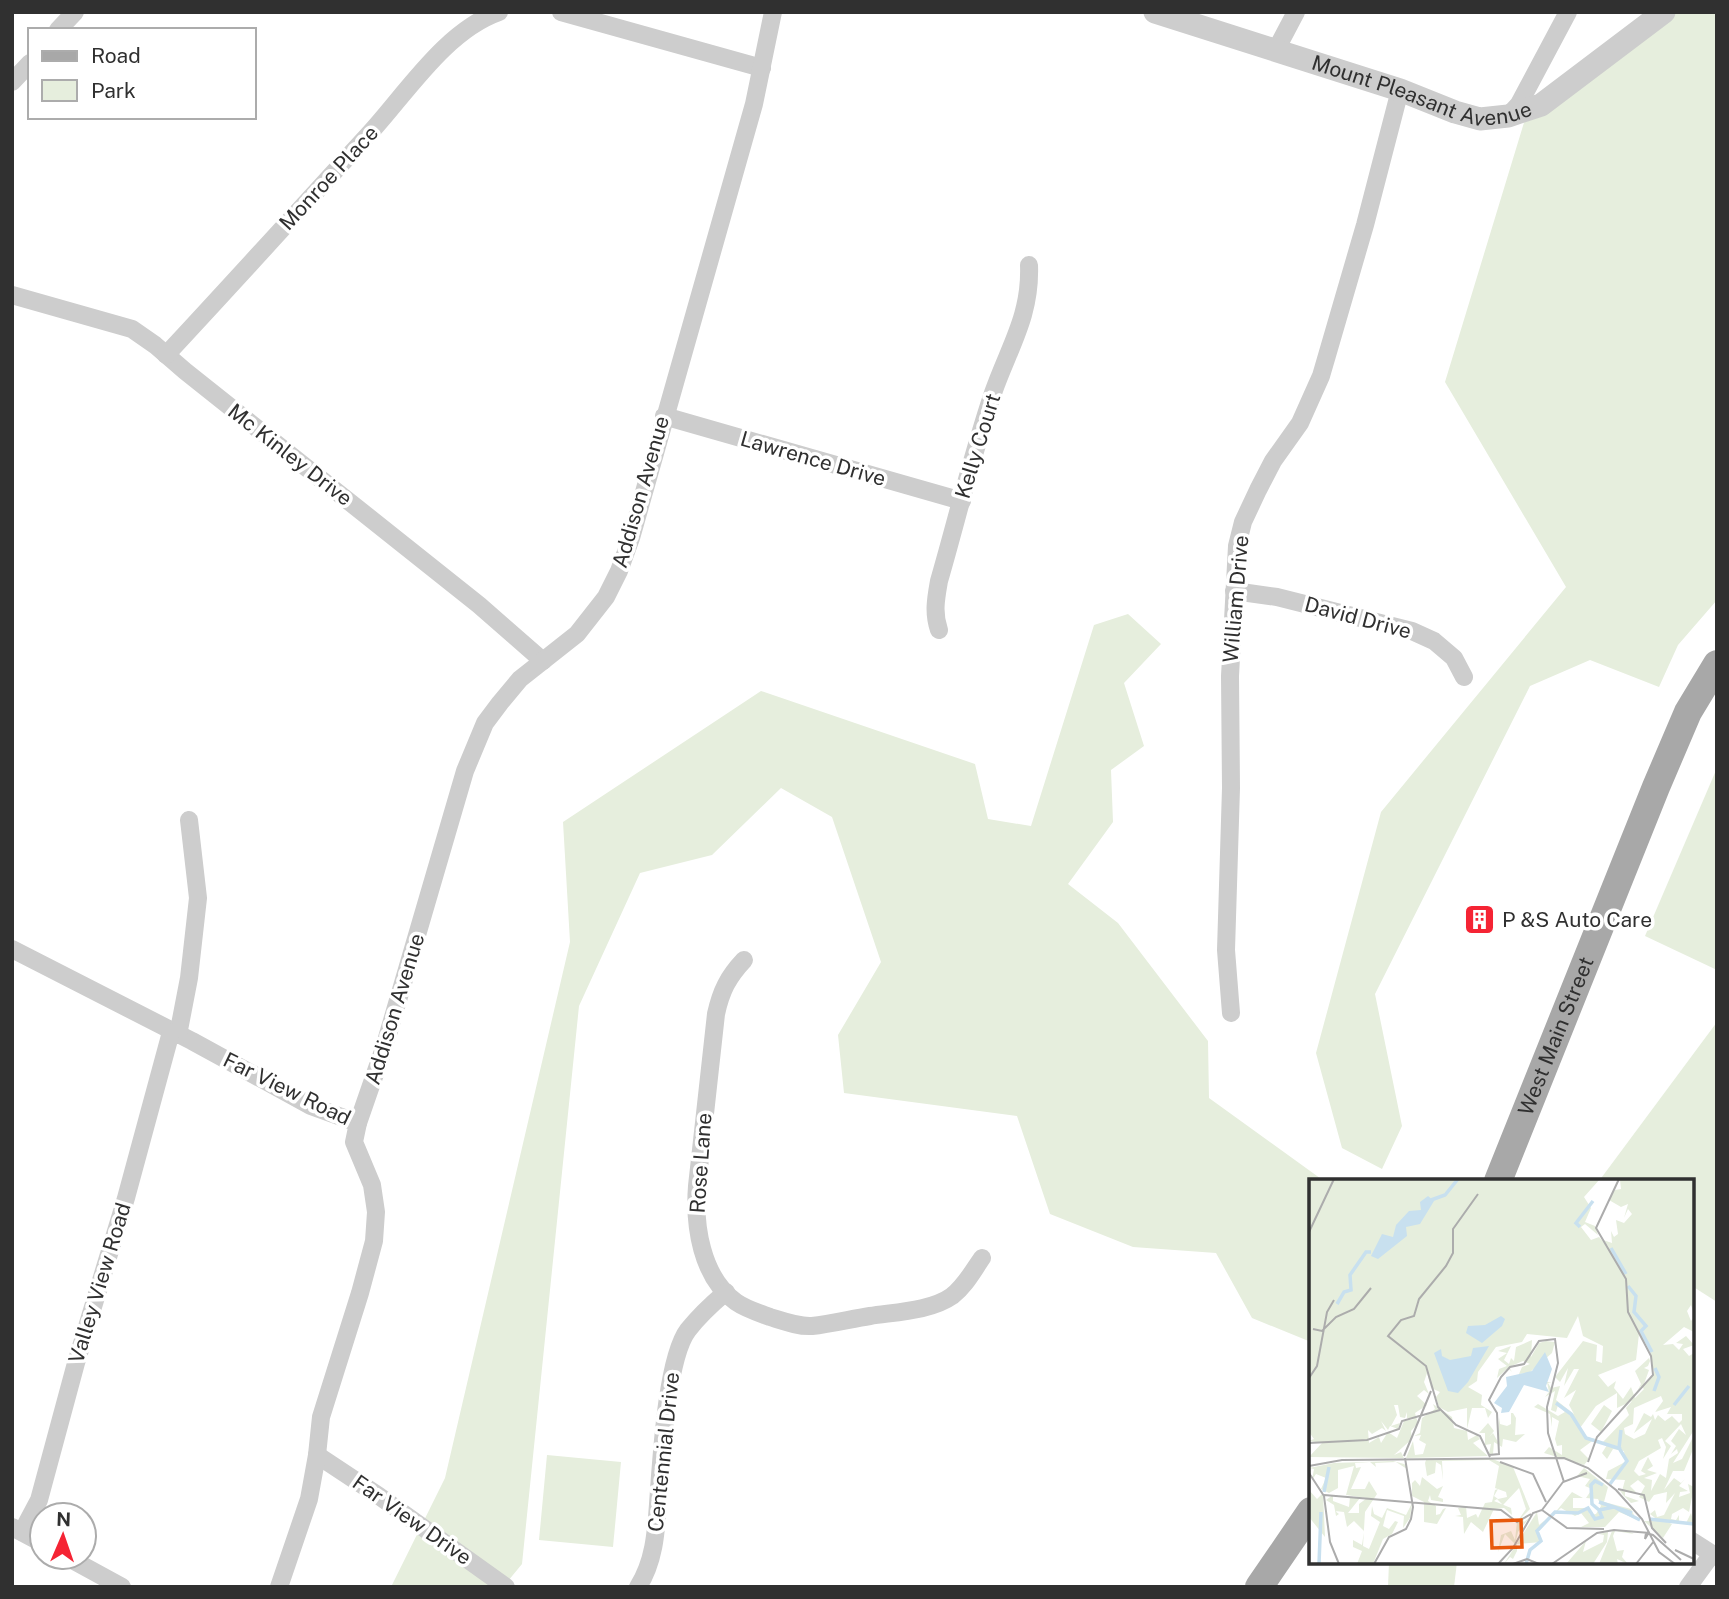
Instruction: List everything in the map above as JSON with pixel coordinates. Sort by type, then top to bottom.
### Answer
[{"type":"main road","name":"West Main Street","points":[[1499,1179],[1656,787],[1688,712],[1717,664]]},
{"type":"main road","points":[[1259,1587],[1309,1514]]},
{"type":"street","points":[[60,28],[75,12]]},
{"type":"street","name":"Monroe Place","points":[[166,355],[442,51],[469,27],[499,12]]},
{"type":"street","points":[[561,12],[762,68]]},
{"type":"street","name":"Addison Avenue","points":[[358,1123],[384,1048],[476,741],[485,723],[520,679],[578,634],[606,597],[619,571],[631,538],[762,68],[773,12]]},
{"type":"street","name":"Mount Pleasant Avenue","points":[[1155,12],[1400,90],[1480,119],[1508,116],[1541,105],[1664,12]]},
{"type":"street","points":[[1276,50],[1296,12]]},
{"type":"street","points":[[1508,116],[1519,104],[1569,12]]},
{"type":"street","points":[[12,82],[28,65]]},
{"type":"street","name":"William Drive","points":[[1231,1013],[1226,950],[1230,676],[1237,547],[1243,522],[1273,461],[1300,423],[1321,376],[1365,225],[1400,90]]},
{"type":"street","name":"Kelly Court","points":[[939,630],[935,619],[935,600],[992,395],[1024,316],[1030,286],[1029,265]]},
{"type":"street","name":"Mc Kinley Drive","points":[[12,295],[132,329],[479,605],[543,661]]},
{"type":"street","name":"Lawrence Drive","points":[[664,415],[961,501]]},
{"type":"street","name":"David Drive","points":[[1234,591],[1278,597],[1412,631],[1434,641],[1454,657],[1464,677]]},
{"type":"street","name":"Valley View Road","points":[[17,1530],[39,1500],[76,1363],[189,978],[198,898],[189,820]]},
{"type":"street","name":"Far View Road","points":[[12,949],[311,1106],[358,1123],[354,1143],[372,1185],[376,1212],[374,1241],[321,1417],[309,1499],[279,1587]]},
{"type":"street","name":"Rose Lane","points":[[744,960],[721,991],[716,1014],[695,1209],[697,1232],[719,1284],[736,1302],[759,1313],[784,1322],[810,1326],[923,1307],[951,1297],[966,1282],[982,1258]]},
{"type":"street","name":"Centennial Drive","points":[[638,1587],[651,1562],[656,1533],[661,1466],[677,1351],[687,1331],[726,1292]]},
{"type":"street","name":"Far View Drive","points":[[317,1455],[506,1587]]},
{"type":"street","points":[[1688,1587],[1715,1555],[1694,1542]]},
{"type":"street","points":[[92,1580],[122,1587]]},
{"type":"green space","points":[[1671,12],[1717,12],[1717,600],[1678,645],[1659,687],[1590,660],[1530,686],[1375,994],[1402,1126],[1382,1169],[1342,1148],[1316,1053],[1381,812],[1566,587],[1445,382],[1526,116]]},
{"type":"green space","points":[[1128,614],[1161,644],[1124,683],[1144,746],[1111,770],[1113,822],[1068,884],[1118,923],[1208,1041],[1209,1098],[1321,1179],[1309,1179],[1309,1341],[1252,1318],[1216,1253],[1133,1247],[1050,1214],[1017,1116],[844,1093],[838,1035],[881,962],[832,817],[781,788],[712,855],[640,873],[579,1006],[522,1564],[503,1587],[391,1587],[445,1478],[570,942],[563,822],[761,691],[975,764],[988,819],[1031,826],[1094,625]]},
{"type":"green space","points":[[1717,768],[1717,970],[1645,936]]},
{"type":"green space","points":[[1717,1022],[1717,1302],[1694,1287],[1694,1179],[1600,1179]]},
{"type":"green space","points":[[547,1455],[621,1462],[613,1547],[539,1540]]},
{"type":"green space","points":[[1389,1564],[1457,1564],[1454,1587],[1388,1587]]},
{"type":"place","name":"P &S Auto Care","points":[[1479,920]]}]
